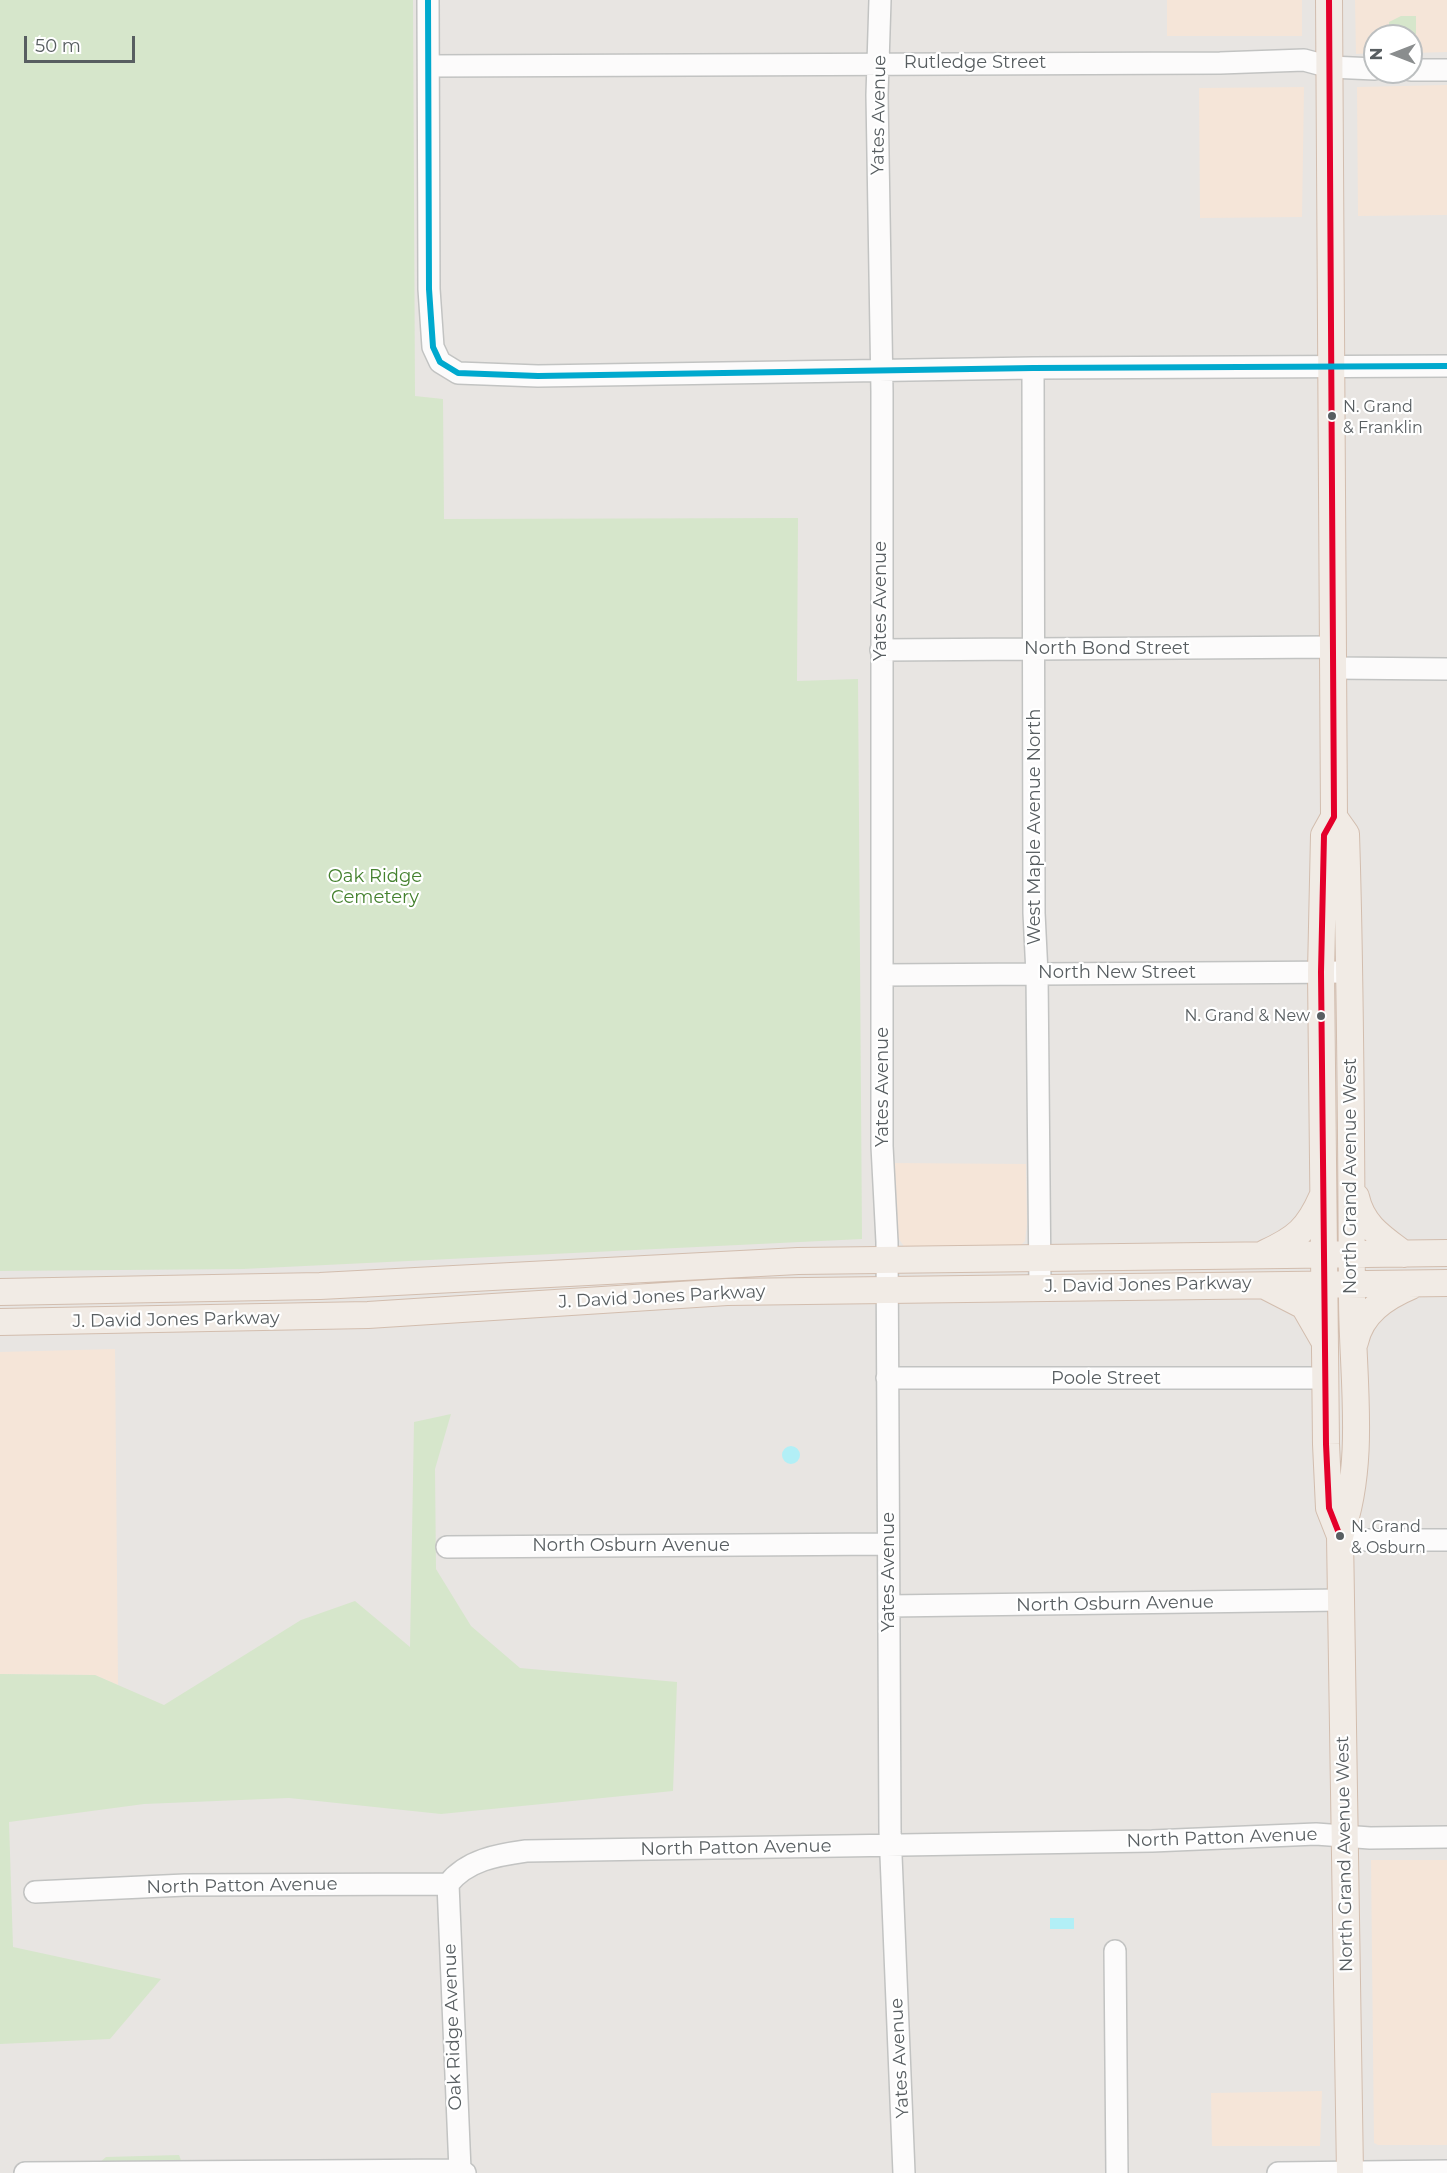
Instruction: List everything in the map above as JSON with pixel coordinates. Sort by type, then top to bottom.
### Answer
[{"type":"main road","name":"North Grand Avenue West","points":[[1329,0],[1334,818],[1324,835],[1321,972],[1324,1283],[1329,1508],[1340,1536],[1350,2172]]},
{"type":"main road","name":"North Grand Avenue West","points":[[1334,818],[1346,834],[1350,972],[1353,1471],[1351,1507],[1340,1536]]},
{"type":"main road","points":[[1351,1176],[1363,1219],[1378,1235],[1404,1254]]},
{"type":"main road","points":[[1259,1256],[1295,1239],[1310,1220],[1324,1194]]},
{"type":"main road","name":"J. David Jones Parkway","points":[[0,1292],[321,1286],[693,1265],[885,1260],[1447,1253]]},
{"type":"main road","points":[[1352,1353],[1356,1337],[1371,1310],[1386,1297],[1416,1283]]},
{"type":"main road","name":"J. David Jones Parkway","points":[[0,1322],[368,1315],[664,1294],[885,1288],[1447,1283]]},
{"type":"main road","points":[[1261,1284],[1304,1306],[1325,1343]]},
{"type":"street","points":[[428,0],[429,289],[433,347],[440,362],[458,373],[484,375],[1033,368],[1447,366]]},
{"type":"street","name":"Yates Avenue","points":[[880,0],[880,64],[877,95],[882,370],[880,650],[891,1846],[904,2173]]},
{"type":"street","name":"Rutledge Street","points":[[429,66],[1220,63],[1305,60],[1330,67],[1363,68]]},
{"type":"street","points":[[1423,70],[1447,70]]},
{"type":"street","name":"West Maple Avenue North","points":[[1033,368],[1034,914],[1037,974],[1040,1287]]},
{"type":"street","name":"North Bond Street","points":[[880,650],[1035,649],[1333,658],[1447,669]]},
{"type":"street","name":"North New Street","points":[[884,975],[1350,972]]},
{"type":"street","name":"Poole Street","points":[[887,1378],[1325,1378]]},
{"type":"street","points":[[1340,1536],[1366,1540],[1447,1540]]},
{"type":"street","name":"North Osburn Avenue","points":[[447,1547],[888,1544]]},
{"type":"street","name":"North Osburn Avenue","points":[[889,1606],[1341,1600]]},
{"type":"street","name":"North Patton Avenue","points":[[34,1892],[185,1885],[448,1884],[457,1873],[478,1862],[496,1855],[526,1851],[891,1846],[1316,1834],[1370,1838],[1447,1837]]},
{"type":"street","name":"Oak Ridge Avenue","points":[[448,1884],[463,2172]]},
{"type":"street","points":[[1115,1952],[1117,2173]]},
{"type":"street","points":[[1278,2173],[1447,2171]]},
{"type":"street","points":[[25,2173],[463,2172]]},
{"type":"shaded area","points":[[1167,0],[1302,0],[1302,36],[1167,36]]},
{"type":"shaded area","points":[[1355,0],[1447,0],[1447,52],[1423,53],[1423,24],[1363,24],[1363,54],[1356,54]]},
{"type":"shaded area","points":[[1447,85],[1447,215],[1358,216],[1357,87]]},
{"type":"shaded area","points":[[1304,87],[1302,217],[1200,218],[1199,88]]},
{"type":"shaded area","points":[[892,1163],[1026,1164],[1025,1241],[1017,1249],[906,1249],[896,1235]]},
{"type":"shaded area","points":[[115,1349],[118,1685],[95,1675],[0,1674],[0,1352]]},
{"type":"shaded area","points":[[1371,1860],[1447,1860],[1447,2145],[1378,2145],[1374,2143]]},
{"type":"shaded area","points":[[1322,2091],[1320,2146],[1212,2146],[1211,2093]]},
{"type":"green space","name":"Oak Ridge Cemetery","points":[[0,0],[413,0],[415,396],[443,399],[444,519],[798,518],[797,681],[858,679],[862,1239],[243,1269],[0,1271]]},
{"type":"green space","points":[[1401,16],[1416,16],[1416,24],[1389,24]]},
{"type":"green space","points":[[451,1414],[435,1469],[436,1569],[471,1626],[520,1668],[677,1682],[673,1791],[441,1814],[289,1798],[144,1804],[9,1822],[13,1947],[161,1979],[110,2039],[0,2044],[0,1674],[95,1675],[164,1705],[301,1620],[355,1601],[410,1647],[414,1422]]},
{"type":"green space","points":[[179,2155],[186,2173],[87,2173],[106,2157]]},
{"type":"water","points":[[791,1446],[797,1449],[800,1455],[797,1461],[791,1464],[785,1461],[782,1455],[785,1449]]},
{"type":"water","points":[[1050,1918],[1074,1918],[1074,1929],[1050,1929]]},
{"type":"transit line","points":[[428,0],[429,289],[433,347],[440,362],[458,373],[538,376],[1033,368],[1447,366]]},
{"type":"transit line","points":[[1329,0],[1334,817],[1324,835],[1321,972],[1326,1444],[1329,1508],[1340,1536]]},
{"type":"place","name":"N. Grand & Franklin","points":[[1332,416]]},
{"type":"place","name":"N. Grand & New","points":[[1321,1016]]},
{"type":"place","name":"N. Grand & Osburn","points":[[1340,1536]]}]
